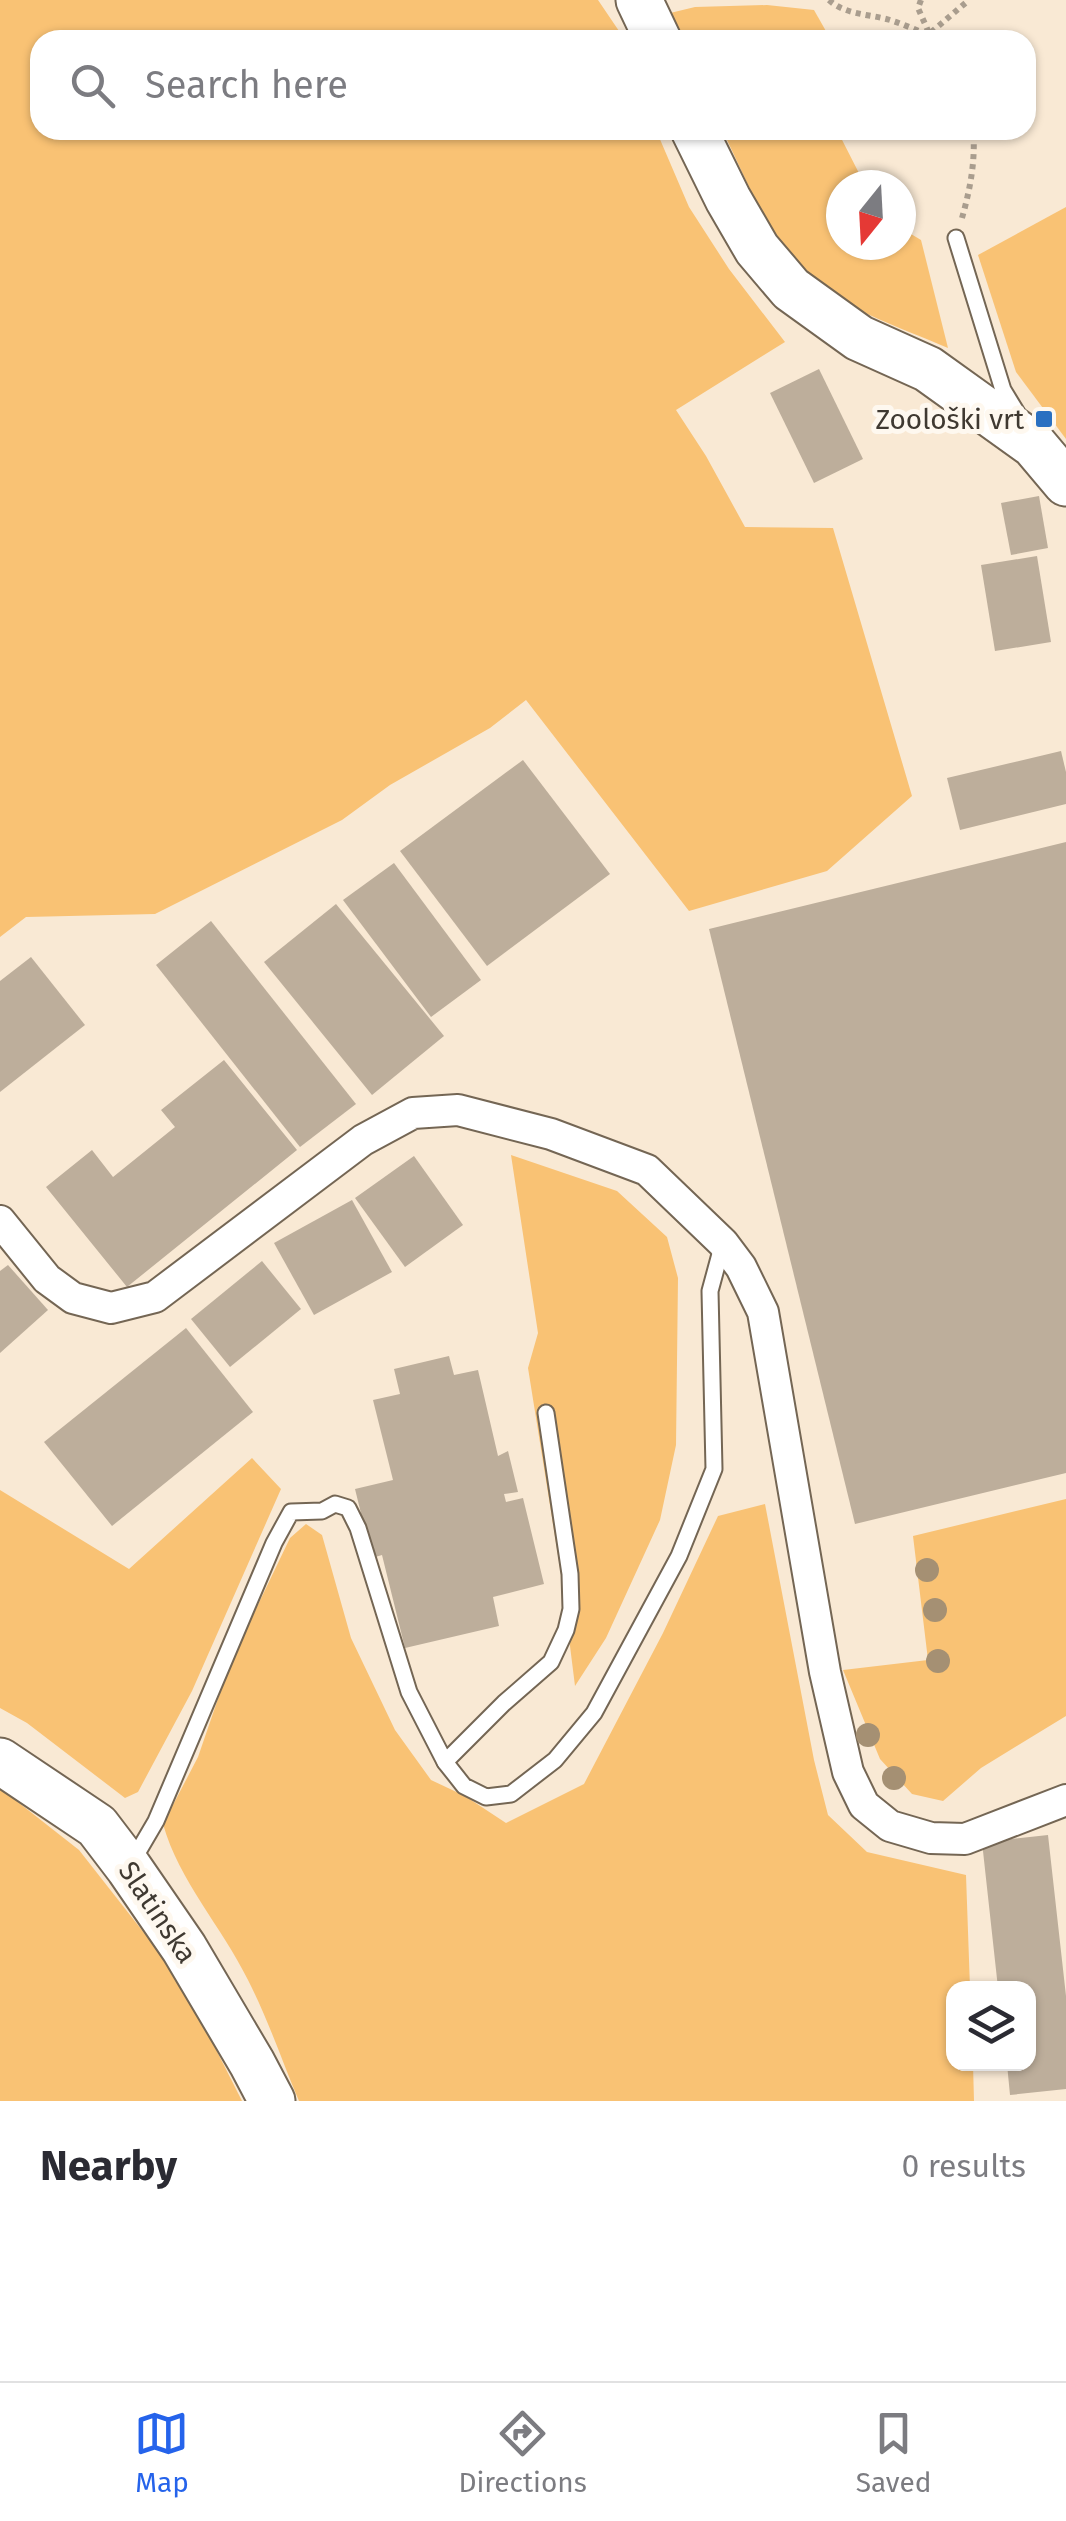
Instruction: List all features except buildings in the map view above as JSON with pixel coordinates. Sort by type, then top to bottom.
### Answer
[{"type":"street","points":[[639,0],[653,30]]},
{"type":"street","points":[[699,140],[756,249],[791,290],[859,338],[928,369],[1034,445],[1066,483]]},
{"type":"street","points":[[0,1221],[47,1278],[73,1298],[111,1308],[155,1297],[363,1140],[413,1112],[458,1110],[551,1134],[647,1170],[742,1266],[764,1312],[825,1672],[848,1772],[864,1805],[890,1826],[931,1838],[965,1839],[1066,1800]]},
{"type":"street","name":"Slatinska","points":[[0,1761],[97,1826],[184,1948],[272,2101]]},
{"type":"lane","points":[[956,238],[1003,390],[1034,445]]},
{"type":"lane","points":[[129,1868],[156,1821],[274,1543],[292,1512],[322,1510],[335,1504],[348,1508],[358,1528],[408,1692],[445,1762],[464,1786],[486,1796],[510,1794],[555,1760],[594,1713],[678,1556],[714,1469],[710,1291],[723,1243]]},
{"type":"lane","points":[[445,1762],[551,1662],[566,1630],[572,1609],[570,1574],[546,1413]]},
{"type":"path","points":[[829,0],[836,8],[886,18],[912,30]]},
{"type":"path","points":[[920,0],[918,8],[927,30]]},
{"type":"path","points":[[938,30],[969,0]]},
{"type":"path","points":[[956,238],[970,193],[974,140]]},
{"type":"shaded area","points":[[0,0],[598,0],[618,30],[30,30],[30,140],[660,140],[689,207],[729,269],[785,342],[676,410],[745,527],[833,528],[912,796],[827,871],[689,911],[526,700],[490,728],[390,785],[342,820],[155,914],[26,917],[0,937]]},
{"type":"shaded area","points":[[767,5],[814,10],[825,30],[673,30],[666,14],[695,7]]},
{"type":"shaded area","points":[[727,140],[842,140],[857,170],[826,170],[826,260],[916,260],[916,237],[921,240],[948,348],[828,293],[811,281],[785,252]]},
{"type":"shaded area","points":[[1066,207],[1066,439],[1016,372],[978,255]]},
{"type":"shaded area","points":[[511,1155],[617,1191],[667,1237],[678,1278],[676,1445],[660,1520],[606,1638],[575,1686],[528,1368],[538,1333]]},
{"type":"shaded area","points":[[252,1458],[281,1489],[192,1691],[138,1792],[125,1798],[27,1723],[0,1708],[0,1490],[129,1569]]},
{"type":"shaded area","points":[[1066,1499],[1066,1716],[981,1768],[943,1801],[912,1794],[880,1759],[843,1670],[928,1660],[913,1536]]},
{"type":"shaded area","points":[[765,1504],[828,1815],[867,1852],[966,1875],[970,1981],[946,1981],[946,2071],[973,2071],[974,2101],[299,2101],[248,1980],[179,1865],[163,1824],[198,1757],[231,1661],[290,1538],[306,1524],[322,1535],[351,1638],[395,1730],[431,1780],[465,1796],[506,1823],[584,1784],[663,1633],[718,1516]]},
{"type":"shaded area","points":[[0,1788],[79,1850],[181,1980],[242,2101],[0,2101]]},
{"type":"place","name":"Zoološki vrt","points":[[1044,419]]}]
